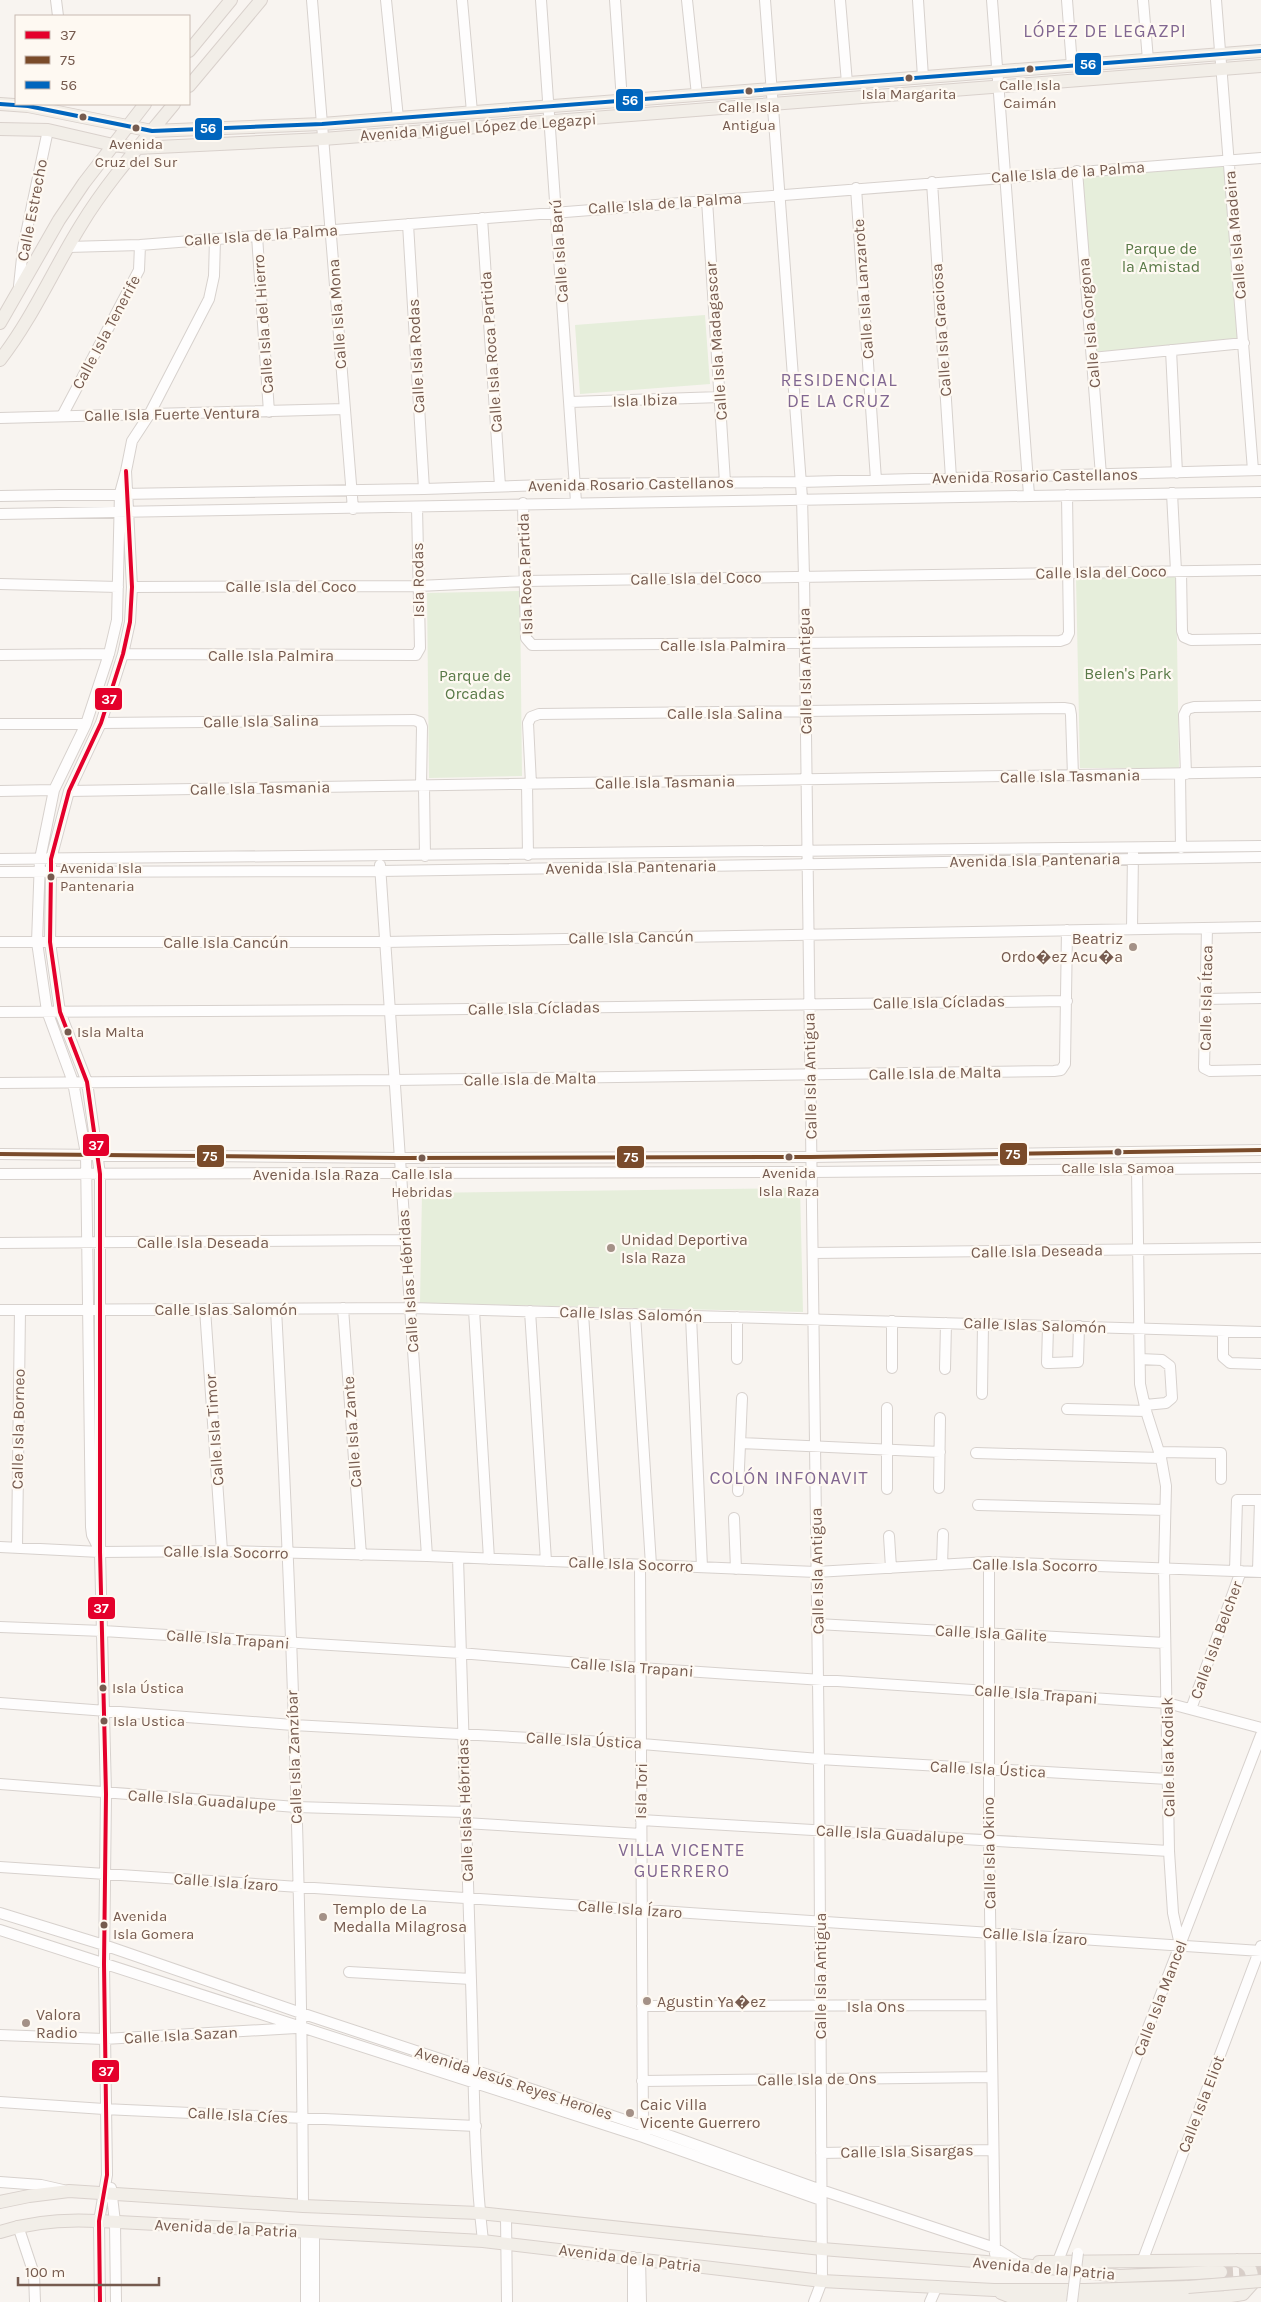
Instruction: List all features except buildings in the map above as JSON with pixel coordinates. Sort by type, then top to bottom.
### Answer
[{"type":"main road","points":[[190,50],[231,0]]},
{"type":"main road","points":[[190,85],[261,0]]},
{"type":"main road","name":"Avenida Miguel López de Legazpi","points":[[0,104],[72,110],[126,126],[152,131],[322,124],[1261,51]]},
{"type":"main road","name":"Avenida Miguel López de Legazpi","points":[[0,129],[48,130],[113,145],[137,148],[324,139],[1261,66]]},
{"type":"main road","points":[[0,324],[59,220],[126,126],[144,105]]},
{"type":"main road","points":[[0,360],[14,342],[81,224],[137,148],[173,105]]},
{"type":"main road","name":"Avenida de la Patria","points":[[0,2202],[69,2191],[303,2206],[479,2213],[822,2249],[1022,2265],[1119,2276],[1221,2272]]},
{"type":"main road","name":"Avenida de la Patria","points":[[0,2232],[18,2226],[65,2219],[483,2241],[822,2281],[994,2290],[1188,2287],[1260,2281]]},
{"type":"main road","points":[[994,2290],[1019,2300],[1203,2300],[1243,2294],[1252,2284],[1253,2273],[1250,2268],[1244,2262],[1237,2260]]},
{"type":"main road","points":[[1022,2265],[1040,2261],[1261,2260]]},
{"type":"street","name":"Calle Isla Mona","points":[[312,0],[353,509]]},
{"type":"street","points":[[386,0],[398,118]]},
{"type":"street","points":[[462,0],[472,112]]},
{"type":"street","name":"Calle Isla Barú","points":[[541,0],[576,502]]},
{"type":"street","points":[[615,0],[622,101]]},
{"type":"street","points":[[687,0],[697,95]]},
{"type":"street","name":"Calle Isla Antigua","points":[[765,0],[802,498],[804,576],[820,1830],[822,2281],[814,2302]]},
{"type":"street","points":[[840,0],[847,84]]},
{"type":"street","points":[[918,0],[923,77]]},
{"type":"street","points":[[992,0],[1026,476],[1029,495]]},
{"type":"street","points":[[1067,0],[1072,66]]},
{"type":"street","points":[[1143,0],[1148,60]]},
{"type":"street","name":"Calle Isla Madeira","points":[[1216,0],[1244,343],[1257,470]]},
{"type":"street","points":[[58,1],[58,15]]},
{"type":"street","name":"Calle Estrecho","points":[[19,290],[23,248],[48,130]]},
{"type":"street","name":"Calle Isla de la Palma","points":[[68,248],[140,245],[1005,176],[1261,158]]},
{"type":"street","name":"Calle Isla Gorgona","points":[[1077,171],[1101,475]]},
{"type":"street","name":"Calle Isla Graciosa","points":[[932,182],[951,478]]},
{"type":"street","name":"Calle Isla Lanzarote","points":[[856,188],[876,480]]},
{"type":"street","name":"Calle Isla Madagascar","points":[[707,200],[725,482]]},
{"type":"street","name":"Calle Isla Roca Partida","points":[[482,218],[500,486]]},
{"type":"street","name":"Calle Isla Rodas","points":[[408,224],[424,489]]},
{"type":"street","name":"Calle Isla del Hierro","points":[[257,236],[269,412]]},
{"type":"street","points":[[116,2302],[115,2222],[108,2193],[104,2109],[106,1794],[100,1552],[100,1174],[99,1154],[87,1082],[60,1012],[50,942],[50,872],[69,791],[101,723],[123,654],[130,622],[132,587],[124,493],[132,441],[149,415],[209,299],[214,276],[215,239]]},
{"type":"street","name":"Calle Isla Tenerife","points":[[62,416],[139,270],[140,245]]},
{"type":"street","points":[[1092,358],[1244,343]]},
{"type":"street","points":[[1172,350],[1177,473]]},
{"type":"street","name":"Isla Ibiza","points":[[570,402],[720,397]]},
{"type":"street","name":"Calle Isla Fuerte Ventura","points":[[0,418],[345,409]]},
{"type":"street","name":"Avenida Rosario Castellanos","points":[[0,496],[424,489],[574,484],[800,482],[1257,470]]},
{"type":"street","name":"Avenida Rosario Castellanos","points":[[0,514],[353,509],[523,503],[802,498],[1261,492]]},
{"type":"street","points":[[1172,494],[1184,638],[1191,640],[1261,639]]},
{"type":"street","points":[[1067,495],[1069,573]]},
{"type":"street","name":"Isla Roca Partida","points":[[523,503],[526,638],[529,644]]},
{"type":"street","name":"Isla Rodas","points":[[417,507],[418,653]]},
{"type":"street","points":[[100,1552],[90,1527],[86,1154],[73,1082],[47,1011],[37,942],[40,859],[54,790],[86,724],[109,654],[117,620],[125,511]]},
{"type":"street","name":"Calle Isla del Coco","points":[[132,587],[418,586],[525,581],[1261,570]]},
{"type":"street","name":"Calle Isla Palmira","points":[[529,644],[536,646],[1060,641],[1066,639],[1068,633],[1069,573]]},
{"type":"street","points":[[0,584],[118,587]]},
{"type":"street","points":[[117,620],[130,622]]},
{"type":"street","name":"Calle Isla Palmira","points":[[123,654],[413,655],[418,653]]},
{"type":"street","points":[[0,655],[109,654]]},
{"type":"street","points":[[1181,848],[1184,715],[1187,709],[1194,707],[1261,706]]},
{"type":"street","name":"Calle Isla Salina","points":[[529,784],[528,723],[531,717],[539,714],[1070,710],[1072,776]]},
{"type":"street","name":"Calle Isla Salina","points":[[101,723],[414,720],[420,722],[422,727],[422,786]]},
{"type":"street","points":[[0,724],[86,724]]},
{"type":"street","points":[[72,753],[85,757]]},
{"type":"street","name":"Calle Isla Tasmania","points":[[69,791],[1261,772]]},
{"type":"street","points":[[528,854],[529,784]]},
{"type":"street","points":[[422,786],[425,856]]},
{"type":"street","points":[[0,791],[54,790]]},
{"type":"street","name":"Avenida Isla Pantenaria","points":[[0,872],[380,871],[808,864],[1133,853],[1181,848],[1261,846]]},
{"type":"street","name":"Avenida Isla Pantenaria","points":[[0,859],[379,857],[808,850],[1133,853],[1261,857]]},
{"type":"street","points":[[1132,929],[1133,853]]},
{"type":"street","name":"Calle Islas Hébridas","points":[[379,857],[427,1556]]},
{"type":"street","name":"Calle Isla Cancún","points":[[0,942],[385,942],[808,933],[1261,927]]},
{"type":"street","name":"Calle Isla Ítaca","points":[[1207,928],[1204,1068],[1210,1071],[1261,1070]]},
{"type":"street","points":[[1067,930],[1067,1001]]},
{"type":"street","points":[[1206,999],[1261,998]]},
{"type":"street","name":"Calle Isla Cícladas","points":[[0,1012],[389,1010],[1067,1001]]},
{"type":"street","name":"Calle Isla de Malta","points":[[0,1083],[810,1075],[1061,1070],[1064,1064],[1067,1001]]},
{"type":"street","name":"Avenida Isla Raza","points":[[0,1154],[399,1158],[811,1157],[1261,1150]]},
{"type":"street","name":"Avenida Isla Raza","points":[[0,1174],[812,1172],[1261,1168]]},
{"type":"street","points":[[1138,1169],[1140,1384],[1145,1408],[1160,1455],[1166,1486],[1164,1568]]},
{"type":"street","name":"Calle Isla Deseada","points":[[0,1243],[405,1240]]},
{"type":"street","name":"Calle Isla Deseada","points":[[813,1253],[1261,1248]]},
{"type":"street","name":"Calle Isla Zante","points":[[344,1308],[361,1555]]},
{"type":"street","name":"Calle Islas Salomón","points":[[0,1310],[410,1308],[1261,1332]]},
{"type":"street","name":"Calle Isla Timor","points":[[206,1309],[222,1551]]},
{"type":"street","name":"Calle Isla Zanzíbar","points":[[276,1309],[289,1553],[299,1887],[303,2206]]},
{"type":"street","name":"Calle Isla Borneo","points":[[17,1547],[20,1310]]},
{"type":"street","points":[[474,1310],[489,1559]]},
{"type":"street","points":[[530,1312],[546,1561]]},
{"type":"street","points":[[583,1313],[599,1563]]},
{"type":"street","points":[[635,1314],[651,1565]]},
{"type":"street","points":[[690,1316],[702,1567]]},
{"type":"street","points":[[737,1317],[737,1359]]},
{"type":"street","points":[[892,1321],[892,1368]]},
{"type":"street","points":[[945,1369],[946,1323]]},
{"type":"street","points":[[982,1394],[983,1324]]},
{"type":"street","points":[[1048,1326],[1047,1363],[1050,1364],[1078,1362],[1079,1326]]},
{"type":"street","points":[[1224,1331],[1223,1357],[1230,1363],[1261,1364]]},
{"type":"street","points":[[1067,1410],[1145,1408],[1166,1403],[1172,1398],[1170,1366],[1162,1360],[1140,1359]]},
{"type":"street","points":[[738,1491],[742,1398]]},
{"type":"street","points":[[887,1489],[888,1408]]},
{"type":"street","points":[[939,1488],[940,1418]]},
{"type":"street","points":[[740,1443],[940,1452]]},
{"type":"street","points":[[976,1453],[1160,1455],[1221,1453],[1221,1479]]},
{"type":"street","name":"Calle Isla Belcher","points":[[1191,1709],[1238,1571],[1237,1500],[1260,1500],[1260,1572]]},
{"type":"street","points":[[978,1505],[1165,1510]]},
{"type":"street","points":[[734,1518],[736,1569]]},
{"type":"street","points":[[942,1565],[943,1534]]},
{"type":"street","points":[[889,1536],[891,1568]]},
{"type":"street","name":"Calle Isla Socorro","points":[[0,1547],[100,1552],[222,1551],[427,1556],[816,1572],[989,1562],[1260,1572]]},
{"type":"street","name":"Calle Islas Hébridas","points":[[458,1558],[462,1733],[479,2213],[483,2241]]},
{"type":"street","name":"Calle Isla Okino","points":[[989,1562],[990,1691],[988,1769],[996,2263]]},
{"type":"street","name":"Isla Tori","points":[[640,1565],[643,2137]]},
{"type":"street","name":"Calle Isla Kodiak","points":[[1164,1568],[1169,1851],[1173,1913],[1180,1945]]},
{"type":"street","name":"Calle Isla Galite","points":[[817,1624],[1165,1643]]},
{"type":"street","name":"Calle Isla Trapani","points":[[0,1627],[102,1631],[460,1653],[640,1668],[1166,1703],[1261,1728]]},
{"type":"street","name":"Calle Isla Ústica","points":[[0,1703],[293,1725],[642,1744],[819,1759],[1168,1779]]},
{"type":"street","name":"Calle Isla Mancel","points":[[1058,2261],[1261,1735]]},
{"type":"street","name":"Calle Isla Guadalupe","points":[[0,1784],[106,1794],[296,1807],[465,1812]]},
{"type":"street","name":"Calle Isla Guadalupe","points":[[641,1820],[1169,1851]]},
{"type":"street","points":[[465,1824],[641,1834]]},
{"type":"street","name":"Calle Isla Ízaro","points":[[0,1866],[105,1875],[1260,1949]]},
{"type":"street","name":"Avenida Jesús Reyes Heroles","points":[[0,1913],[104,1945],[301,2013],[642,2126],[821,2195]]},
{"type":"street","name":"Avenida Jesús Reyes Heroles","points":[[0,1930],[821,2195],[995,2248],[1022,2265]]},
{"type":"street","name":"Calle Isla Eliot","points":[[1142,2262],[1260,1949]]},
{"type":"street","points":[[349,1972],[471,1979]]},
{"type":"street","name":"Isla Ons","points":[[642,2006],[991,2005]]},
{"type":"street","name":"Calle Isla Sazan","points":[[0,2035],[104,2039],[302,2028]]},
{"type":"street","name":"Calle Isla de Ons","points":[[642,2081],[992,2078]]},
{"type":"street","name":"Calle Isla Cíes","points":[[0,2102],[104,2109],[476,2126]]},
{"type":"street","name":"Calle Isla Sisargas","points":[[821,2153],[993,2150]]},
{"type":"street","points":[[0,2182],[41,2185],[69,2191]]},
{"type":"street","points":[[100,2302],[99,2221],[108,2193]]},
{"type":"street","points":[[506,2216],[507,2302]]},
{"type":"street","points":[[18,2226],[34,2274],[35,2302]]},
{"type":"street","points":[[306,2302],[310,2232]]},
{"type":"street","points":[[310,2232],[314,2302]]},
{"type":"street","points":[[1072,2302],[1078,2253]]},
{"type":"street","points":[[634,2302],[637,2258]]},
{"type":"street","points":[[637,2258],[641,2302]]},
{"type":"street","points":[[930,2302],[937,2286]]},
{"type":"green space","name":"Parque de la Amistad","points":[[1226,163],[1241,340],[1096,354],[1081,174]]},
{"type":"green space","points":[[705,315],[710,384],[580,394],[575,325]]},
{"type":"green space","name":"Belen's Park","points":[[1176,577],[1179,768],[1080,768],[1076,578]]},
{"type":"green space","name":"Parque de Orcadas","points":[[520,591],[522,776],[429,778],[427,593]]},
{"type":"green space","name":"Unidad Deportiva Isla Raza","points":[[800,1188],[803,1312],[420,1303],[422,1193]]},
{"type":"tunnel","points":[[1221,2272],[1261,2270]]},
{"type":"transit line","name":"56","points":[[0,104],[28,106],[152,131],[322,124],[1261,51]]},
{"type":"transit line","name":"37","points":[[100,2302],[99,2221],[107,2175],[104,1964],[106,1794],[100,1552],[100,1174],[87,1082],[60,1012],[50,942],[51,859],[69,791],[101,723],[123,654],[130,622],[132,587],[126,471]]},
{"type":"transit line","name":"75","points":[[0,1154],[399,1158],[811,1157],[1261,1150]]},
{"type":"place","name":"Calle Isla Caimán","points":[[1030,69]]},
{"type":"place","name":"Isla Margarita","points":[[909,78]]},
{"type":"place","name":"Calle Isla Antigua","points":[[749,91]]},
{"type":"place","name":"Avenida Cruz del Sur","points":[[136,128]]},
{"type":"place","name":"Avenida Isla Pantenaria","points":[[51,877]]},
{"type":"place","name":"Beatriz Ordo�ez Acu�a","points":[[1133,947]]},
{"type":"place","name":"Isla Malta","points":[[68,1032]]},
{"type":"place","name":"Calle Isla Samoa","points":[[1118,1152]]},
{"type":"place","name":"Avenida Isla Raza","points":[[789,1157]]},
{"type":"place","name":"Calle Isla Hebridas","points":[[422,1158]]},
{"type":"place","name":"Unidad Deportiva Isla Raza","points":[[611,1248]]},
{"type":"place","name":"Isla Ústica","points":[[103,1688]]},
{"type":"place","name":"Isla Ustica","points":[[104,1721]]},
{"type":"place","name":"Templo de La Medalla Milagrosa","points":[[323,1917]]},
{"type":"place","name":"Avenida Isla Gomera","points":[[104,1925]]},
{"type":"place","name":"Agustin Ya�ez","points":[[647,2001]]},
{"type":"place","name":"Valora Radio","points":[[26,2023]]},
{"type":"place","name":"Caic Villa Vicente Guerrero","points":[[630,2113]]},
{"type":"district","name":"LÓPEZ DE LEGAZPI","points":[[1105,31]]},
{"type":"district","name":"RESIDENCIAL DE LA CRUZ","points":[[839,390]]},
{"type":"district","name":"COLÓN INFONAVIT","points":[[789,1478]]},
{"type":"district","name":"VILLA VICENTE GUERRERO","points":[[682,1860]]}]
